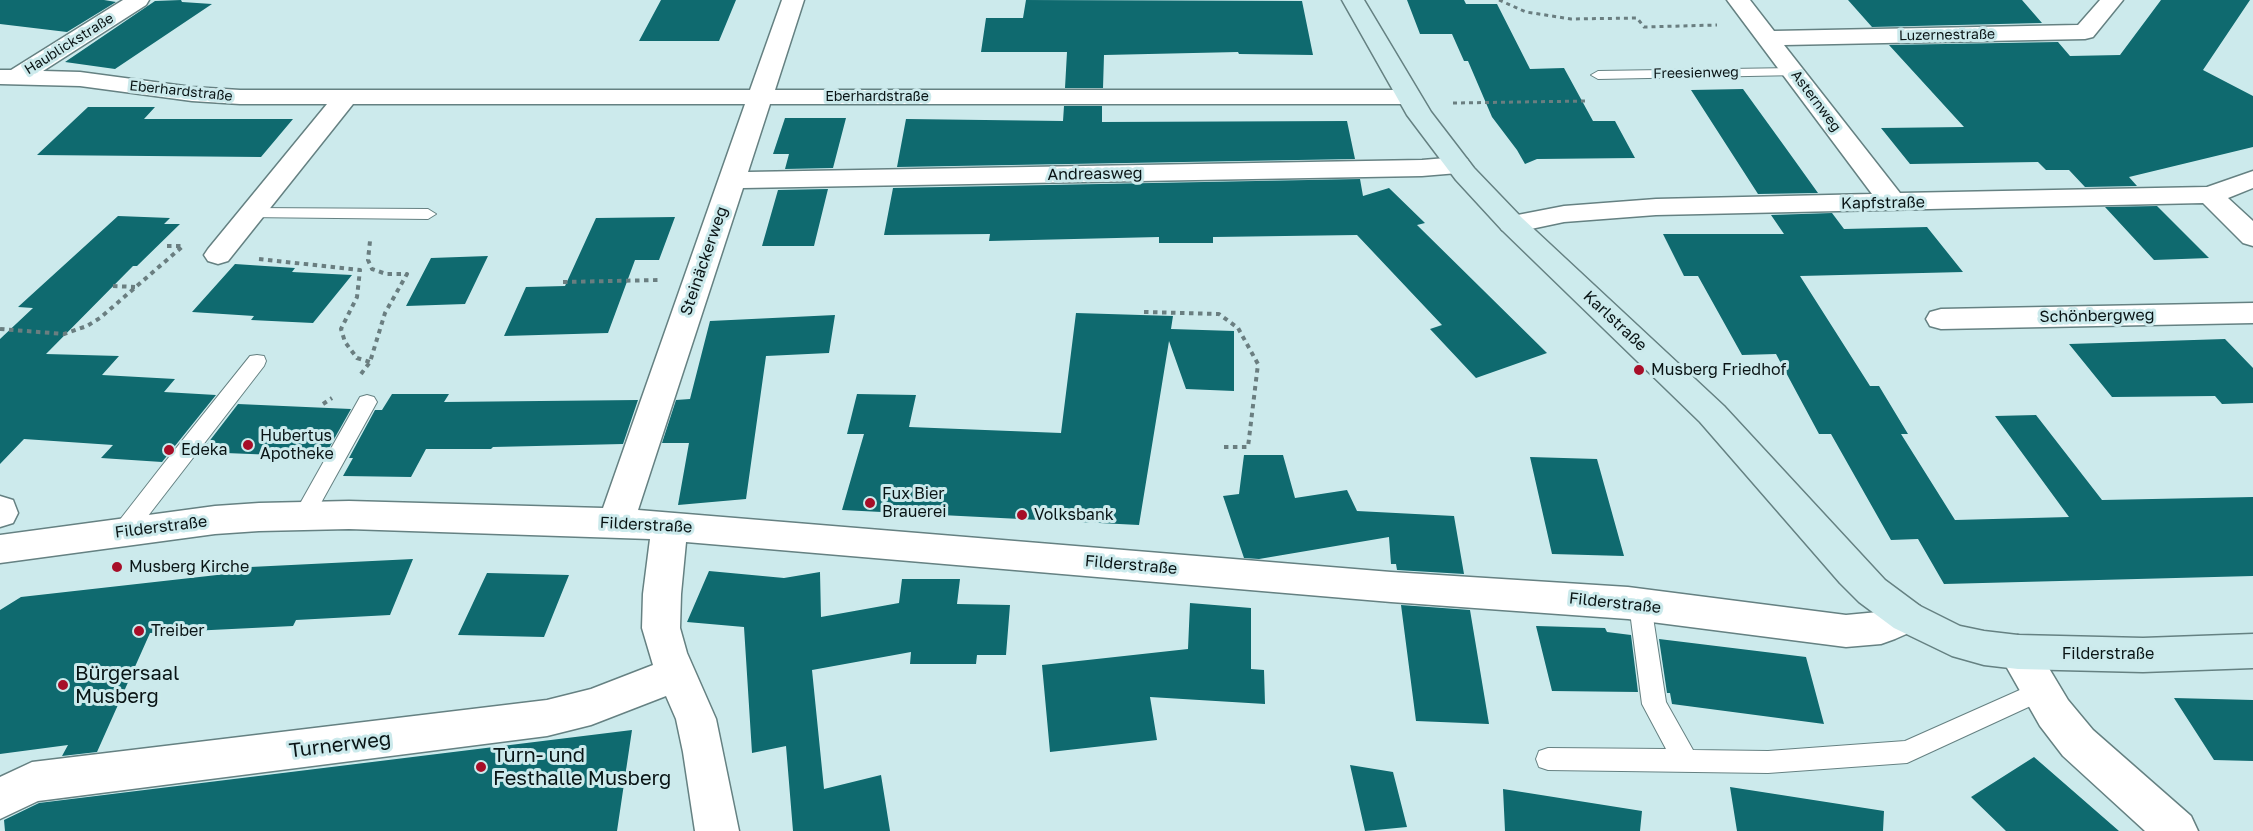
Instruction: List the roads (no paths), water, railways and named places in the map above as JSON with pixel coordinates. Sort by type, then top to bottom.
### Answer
[{"type":"main road","name":"Karlstraße","points":[[1353,0],[1411,100],[1458,165],[1512,224],[1712,414],[1866,585],[1907,617]]},
{"type":"main road","name":"Filderstraße","points":[[1907,617],[1952,640],[1984,648],[2018,652],[2143,655],[2253,651]]},
{"type":"street","name":"Haublickstraße","points":[[6,80],[138,0]]},
{"type":"street","name":"Steinäckerweg","points":[[616,522],[793,0]]},
{"type":"street","name":"Asternweg","points":[[1738,0],[1893,203]]},
{"type":"street","name":"Luzernestraße","points":[[1762,31],[2085,32],[2112,0]]},
{"type":"street","name":"Eberhardstraße","points":[[6,80],[80,79],[214,96],[1411,100]]},
{"type":"street","points":[[218,255],[346,97]]},
{"type":"street","name":"Andreasweg","points":[[731,180],[1411,168],[1458,165]]},
{"type":"street","name":"Kapfstraße","points":[[1512,224],[1564,214],[1635,208],[2210,195],[2253,179]]},
{"type":"street","points":[[2210,195],[2253,237]]},
{"type":"street","name":"Schönbergweg","points":[[1941,319],[2253,314]]},
{"type":"street","name":"Filderstraße","points":[[0,549],[215,520],[304,515],[616,522],[1379,586],[1640,604],[1846,631],[1881,628],[1907,617]]},
{"type":"street","points":[[670,526],[662,594],[661,628],[667,653],[696,719],[717,831]]},
{"type":"street","points":[[2018,652],[2040,691],[2078,743],[2176,831]]},
{"type":"street","name":"Turnerweg","points":[[0,799],[32,782],[547,718],[591,707],[636,691],[676,673]]},
{"type":"lane","name":"Freesienweg","points":[[1598,75],[1794,72]]},
{"type":"lane","points":[[251,213],[429,214]]},
{"type":"lane","points":[[123,532],[257,361]]},
{"type":"lane","points":[[304,515],[367,402]]},
{"type":"lane","points":[[1640,604],[1654,704],[1686,761]]},
{"type":"lane","points":[[1548,759],[1768,762],[1907,752],[2040,691]]},
{"type":"place","name":"Musberg Friedhof","points":[[1639,370]]},
{"type":"place","name":"Hubertus Apotheke","points":[[248,445]]},
{"type":"place","name":"Edeka","points":[[169,450]]},
{"type":"place","name":"Fux Bier Brauerei","points":[[870,503]]},
{"type":"place","name":"Volksbank","points":[[1022,515]]},
{"type":"place","name":"Musberg Kirche","points":[[117,567]]},
{"type":"place","name":"Treiber","points":[[139,631]]},
{"type":"place","name":"Bürgersaal Musberg","points":[[63,685]]},
{"type":"place","name":"Turn- und Festhalle Musberg","points":[[481,767]]}]
